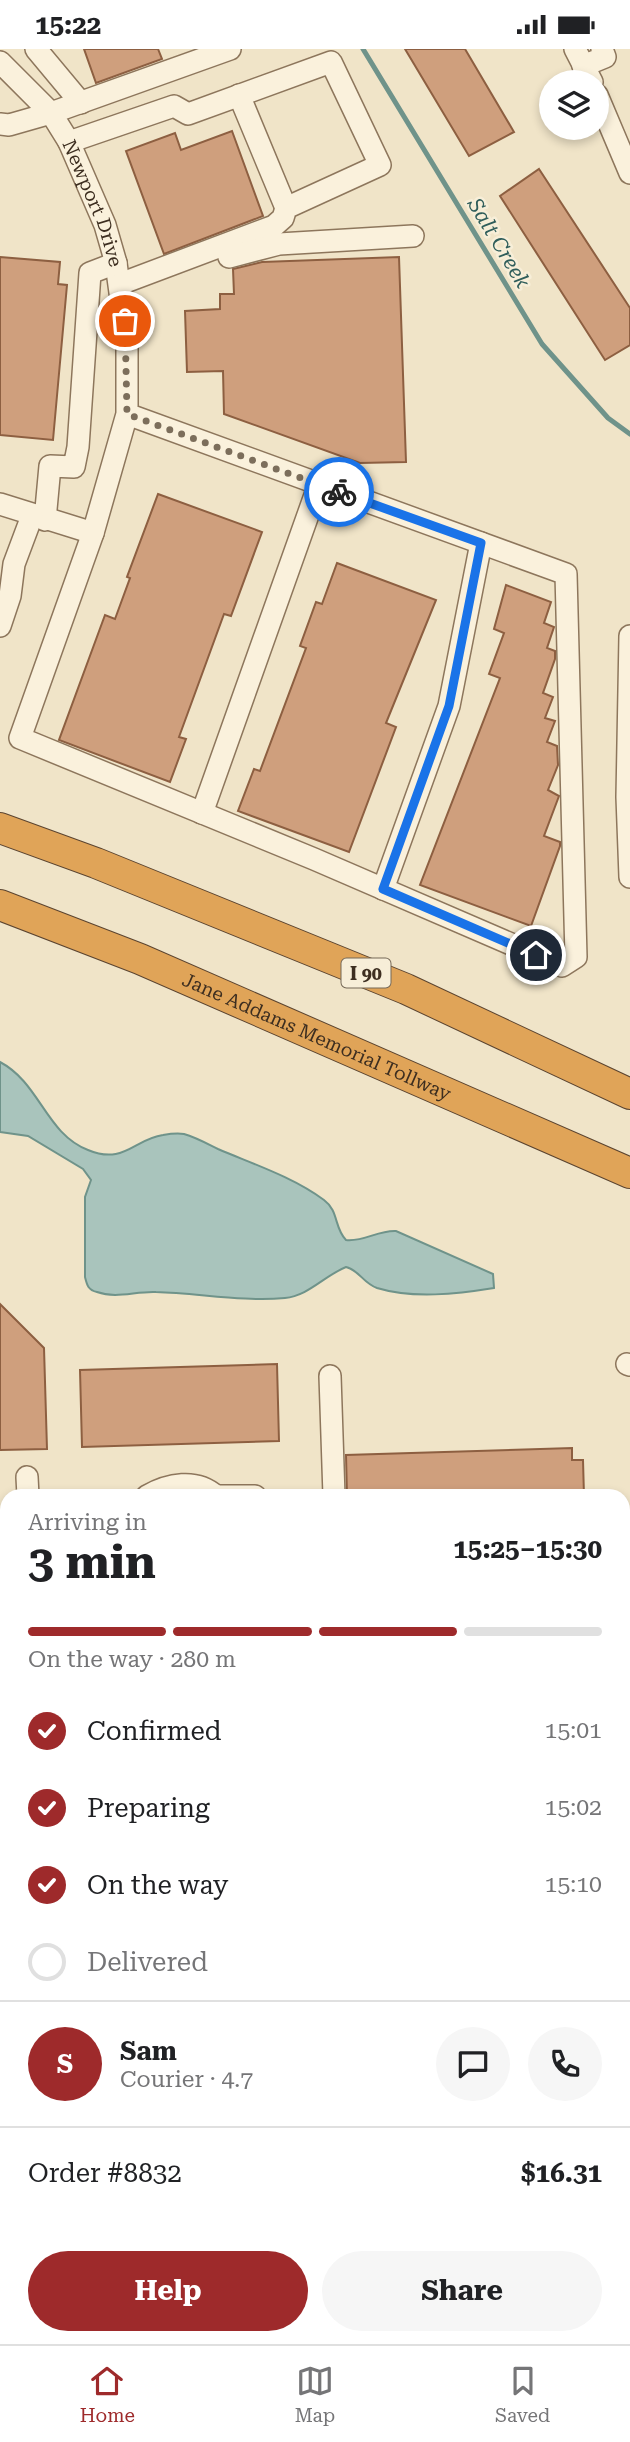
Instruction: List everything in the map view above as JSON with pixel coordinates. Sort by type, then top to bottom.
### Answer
[{"type":"highway","name":"I 90","points":[[0,828],[96,863],[407,989],[630,1094]]},
{"type":"highway","name":"Jane Addams Memorial Tollway","points":[[0,905],[153,965],[630,1173]]},
{"type":"street","points":[[36,49],[81,103]]},
{"type":"street","points":[[0,124],[9,125],[51,113],[230,49]]},
{"type":"street","points":[[583,66],[605,57],[602,49]]},
{"type":"street","name":"Newport Drive","points":[[0,62],[51,113],[69,142],[104,225],[120,282],[127,344],[127,414],[93,533],[20,738],[202,813]]},
{"type":"street","points":[[69,142],[174,106],[188,114],[331,62],[380,165],[286,208]]},
{"type":"street","points":[[120,282],[274,226],[283,218],[286,208],[239,95]]},
{"type":"street","points":[[609,123],[630,173]]},
{"type":"street","points":[[2,613],[7,561],[38,518],[50,467],[74,467],[78,447],[90,273],[120,282],[279,244],[413,236]]},
{"type":"street","points":[[127,414],[566,574],[576,957],[562,966],[202,813],[319,484]]},
{"type":"street","points":[[0,504],[93,533]]},
{"type":"street","points":[[383,889],[449,706],[481,543]]},
{"type":"street","points":[[630,636],[627,797],[630,877]]},
{"type":"street","points":[[330,1375],[334,1489]]},
{"type":"street","points":[[160,1489],[166,1486],[195,1485],[203,1489]]},
{"type":"water","points":[[0,1062],[25,1082],[62,1132],[88,1150],[111,1155],[128,1150],[153,1137],[188,1135],[272,1171],[312,1192],[329,1204],[346,1240],[396,1231],[493,1274],[494,1288],[450,1294],[405,1293],[377,1288],[346,1267],[309,1290],[285,1298],[253,1299],[156,1292],[112,1295],[94,1291],[88,1287],[85,1277],[85,1197],[91,1180],[83,1169],[28,1136],[0,1132]]},
{"type":"building","points":[[84,49],[158,49],[162,59],[96,83]]},
{"type":"building","points":[[405,49],[465,49],[514,132],[469,156]]},
{"type":"building","points":[[232,131],[263,216],[164,254],[126,151],[175,133],[181,150]]},
{"type":"building","points":[[539,169],[630,308],[630,345],[605,360],[500,196]]},
{"type":"building","points":[[0,257],[60,262],[58,284],[67,285],[53,440],[0,435]]},
{"type":"building","points":[[399,257],[406,462],[360,463],[224,414],[223,371],[187,372],[185,311],[220,309],[220,294],[234,294],[233,269],[262,262]]},
{"type":"building","points":[[158,494],[262,532],[231,616],[224,614],[179,737],[186,739],[170,782],[59,740],[105,615],[115,619],[130,578],[127,577]]},
{"type":"building","points":[[337,563],[436,600],[386,723],[396,727],[349,852],[238,811],[254,769],[260,771],[306,648],[300,646],[316,602],[322,604]]},
{"type":"building","points":[[506,585],[551,602],[544,623],[554,627],[547,648],[555,651],[555,659],[543,693],[553,697],[545,718],[555,721],[547,742],[557,746],[558,765],[548,790],[559,796],[544,836],[560,842],[560,846],[531,926],[420,885],[500,678],[489,674],[504,633],[494,629]]},
{"type":"building","points":[[0,1304],[44,1348],[47,1449],[0,1450]]},
{"type":"building","points":[[277,1364],[279,1441],[82,1447],[80,1370]]},
{"type":"building","points":[[572,1448],[572,1460],[583,1460],[584,1489],[347,1489],[346,1455]]},
{"type":"waterway","name":"Salt Creek","points":[[363,49],[542,344],[608,418],[630,434]]},
{"type":"way so far","points":[[125,321],[127,414],[339,492]]},
{"type":"route","points":[[339,492],[481,543],[449,706],[383,889],[536,955]]}]
